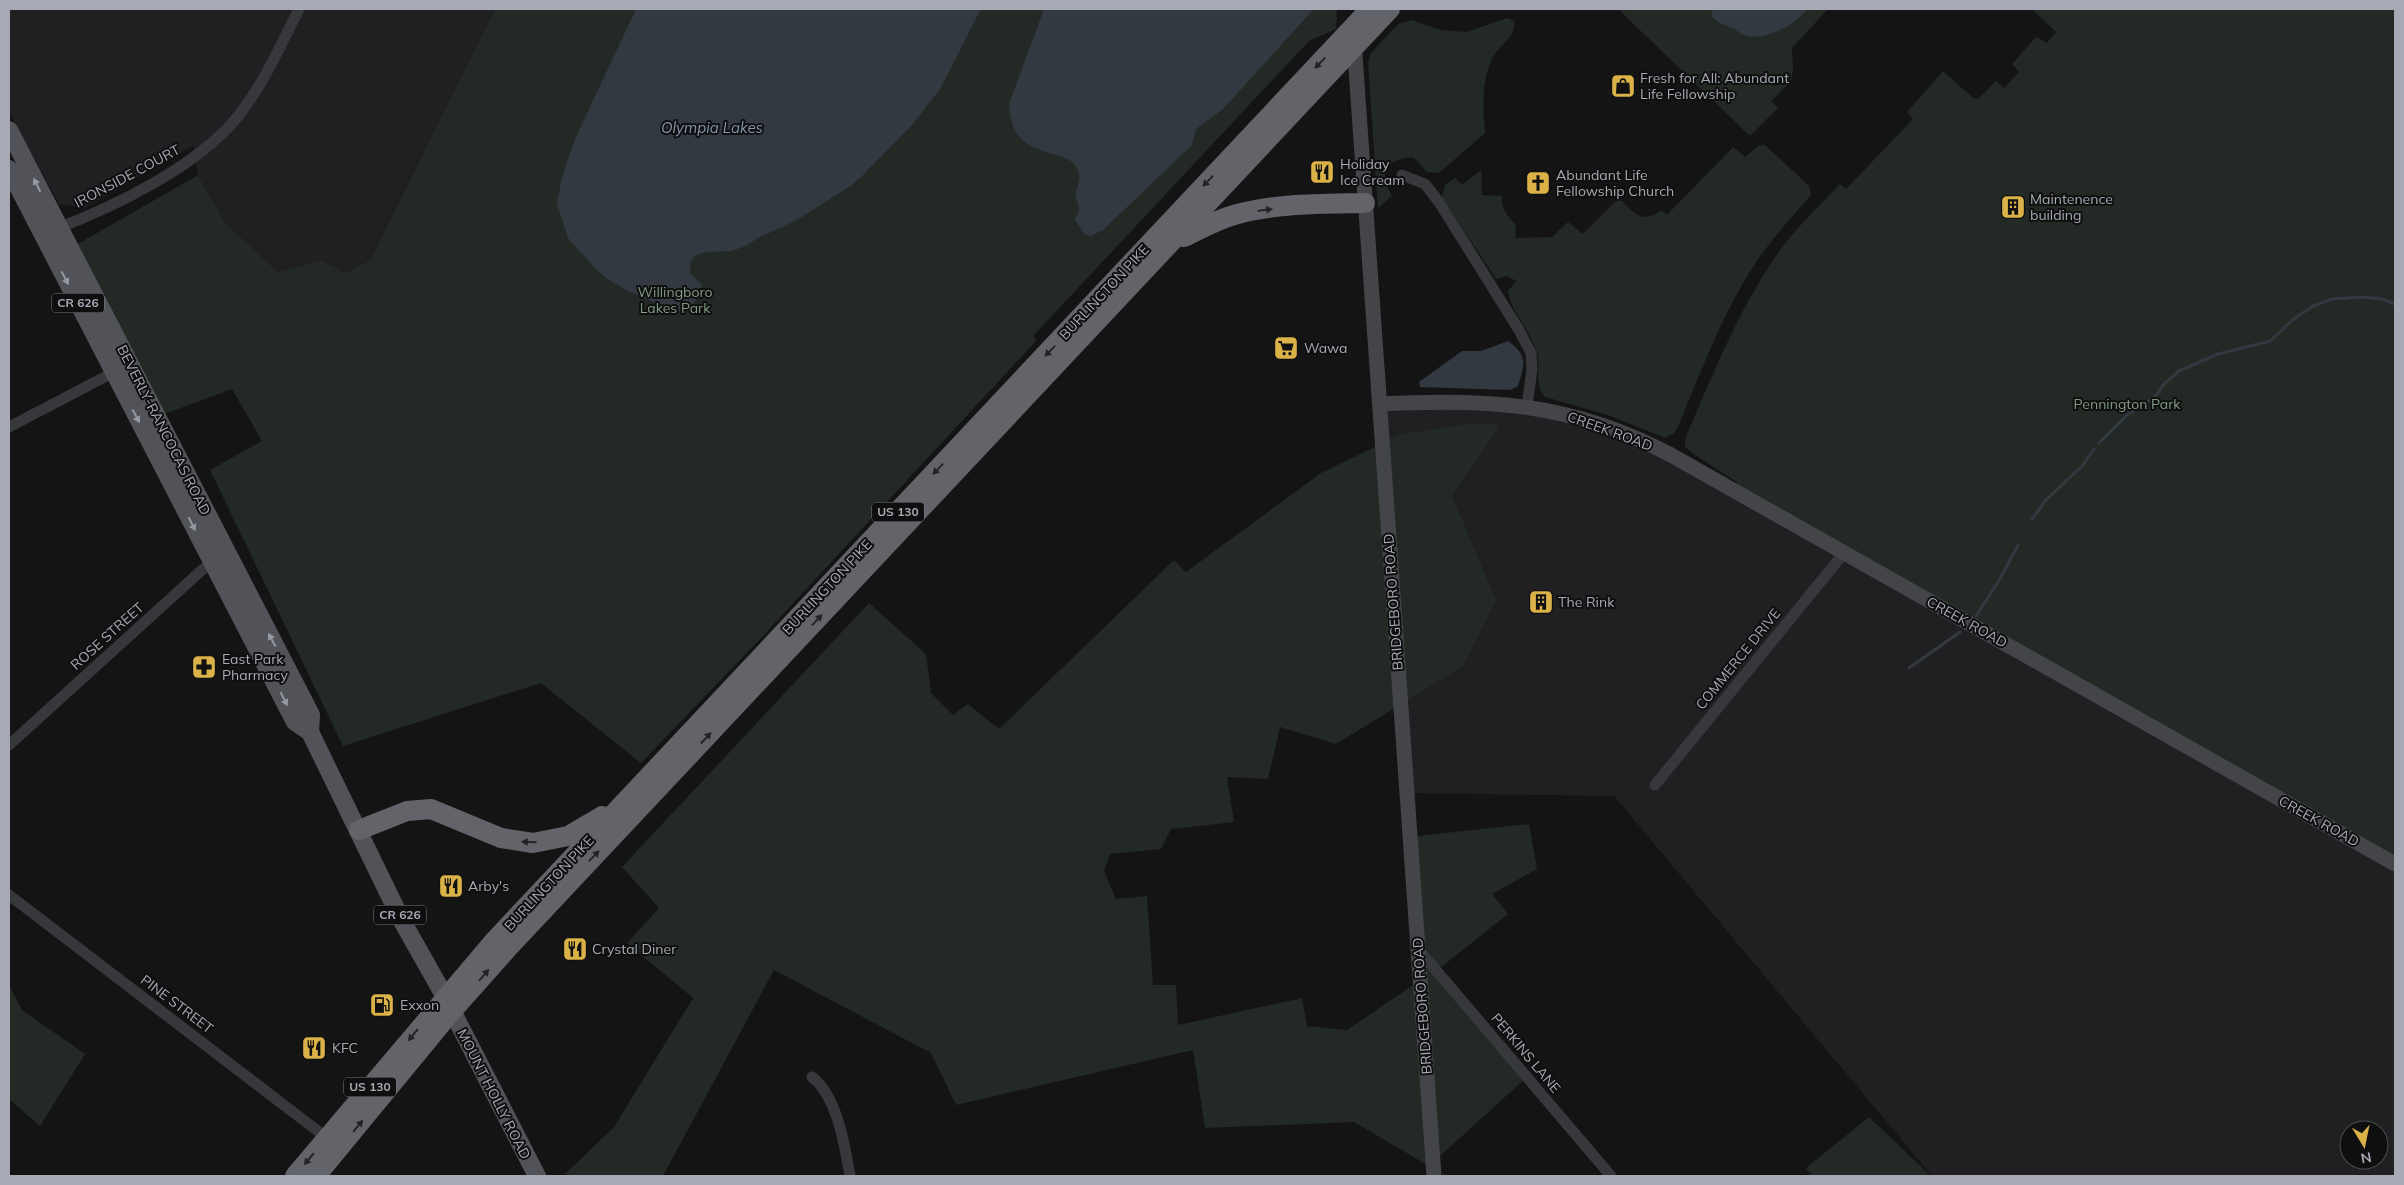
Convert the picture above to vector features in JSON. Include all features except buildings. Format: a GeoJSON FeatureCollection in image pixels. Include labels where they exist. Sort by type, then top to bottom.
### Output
{"type":"FeatureCollection","features":[{"type":"Feature","properties":{"kind":"highway","name":"BURLINGTON PIKE"},"geometry":{"type":"LineString","coordinates":[[316,1176],[448,1005],[495,940],[1370,9]]}},
{"type":"Feature","properties":{"kind":"highway","name":"BURLINGTON PIKE"},"geometry":{"type":"LineString","coordinates":[[295,1176],[448,1005],[543,911],[1171,244],[1352,27],[1390,9]]}},
{"type":"Feature","properties":{"kind":"highway"},"geometry":{"type":"LineString","coordinates":[[1171,244],[1235,214],[1287,206],[1365,203]]}},
{"type":"Feature","properties":{"kind":"highway"},"geometry":{"type":"LineString","coordinates":[[359,830],[407,811],[431,809],[500,838],[534,843],[568,836],[622,806]]}},
{"type":"Feature","properties":{"kind":"main road","name":"BEVERLY-RANCOCAS ROAD"},"geometry":{"type":"LineString","coordinates":[[9,130],[311,715],[310,732]]}},
{"type":"Feature","properties":{"kind":"main road","name":"BEVERLY-RANCOCAS ROAD"},"geometry":{"type":"LineString","coordinates":[[9,169],[295,722],[310,732],[401,919],[448,1005]]}},
{"type":"Feature","properties":{"kind":"main road","name":"MOUNT HOLLY ROAD"},"geometry":{"type":"LineString","coordinates":[[448,1005],[537,1176]]}},
{"type":"Feature","properties":{"kind":"street","name":"IRONSIDE COURT"},"geometry":{"type":"LineString","coordinates":[[42,234],[112,204],[174,170],[216,139],[240,114],[258,88],[299,9]]}},
{"type":"Feature","properties":{"kind":"street","name":"BRIDGEBORO ROAD"},"geometry":{"type":"LineString","coordinates":[[1352,27],[1434,1176]]}},
{"type":"Feature","properties":{"kind":"street"},"geometry":{"type":"LineString","coordinates":[[1402,175],[1425,184],[1439,202],[1519,330],[1531,353],[1532,369],[1527,406]]}},
{"type":"Feature","properties":{"kind":"street"},"geometry":{"type":"LineString","coordinates":[[9,427],[130,364]]}},
{"type":"Feature","properties":{"kind":"street","name":"CREEK ROAD"},"geometry":{"type":"LineString","coordinates":[[1380,404],[1453,400],[1527,406],[1578,417],[1636,438],[1671,455],[2395,864]]}},
{"type":"Feature","properties":{"kind":"street","name":"ROSE STREET"},"geometry":{"type":"LineString","coordinates":[[9,744],[212,562],[228,553]]}},
{"type":"Feature","properties":{"kind":"street","name":"COMMERCE DRIVE"},"geometry":{"type":"LineString","coordinates":[[1655,785],[1844,553]]}},
{"type":"Feature","properties":{"kind":"street","name":"PINE STREET"},"geometry":{"type":"LineString","coordinates":[[9,895],[327,1138]]}},
{"type":"Feature","properties":{"kind":"street","name":"PERKINS LANE"},"geometry":{"type":"LineString","coordinates":[[1418,949],[1611,1176]]}},
{"type":"Feature","properties":{"kind":"street"},"geometry":{"type":"LineString","coordinates":[[812,1077],[822,1086],[830,1099],[850,1176]]}},
{"type":"Feature","properties":{"kind":"shaded area"},"geometry":{"type":"Polygon","coordinates":[[[9,9],[495,9],[370,260],[345,273],[321,260],[278,272],[225,222],[198,175],[193,146],[85,208],[59,204],[9,112],[9,9]]]}},
{"type":"Feature","properties":{"kind":"shaded area"},"geometry":{"type":"Polygon","coordinates":[[[1473,401],[1637,438],[2395,864],[2395,1176],[1932,1176],[1614,796],[1404,793],[1380,404],[1473,401]]]}},
{"type":"Feature","properties":{"kind":"green space","name":"Willingboro Lakes Park"},"geometry":{"type":"Polygon","coordinates":[[[495,9],[1337,9],[1336,29],[1309,41],[1034,335],[1036,341],[761,638],[641,763],[541,683],[343,746],[210,470],[262,441],[232,389],[162,415],[76,245],[198,175],[225,222],[278,272],[321,260],[345,273],[370,260],[495,9]]]}},
{"type":"Feature","properties":{"kind":"green space"},"geometry":{"type":"Polygon","coordinates":[[[1618,9],[1828,9],[1792,48],[1793,70],[1791,81],[1771,101],[1778,108],[1750,136],[1618,9]]]}},
{"type":"Feature","properties":{"kind":"green space","name":"Pennington Park"},"geometry":{"type":"Polygon","coordinates":[[[2032,9],[2395,9],[2395,864],[1733,490],[1738,483],[1692,453],[1685,446],[1685,439],[1717,364],[1741,315],[1783,246],[1803,222],[1840,184],[1846,189],[1913,119],[1907,112],[1943,71],[1973,98],[1978,99],[1996,81],[2004,88],[2019,72],[2012,64],[2036,37],[2047,43],[2056,32],[2032,9]]]}},
{"type":"Feature","properties":{"kind":"green space"},"geometry":{"type":"Polygon","coordinates":[[[1507,18],[1514,21],[1513,31],[1511,36],[1496,52],[1486,75],[1483,104],[1485,133],[1439,173],[1427,172],[1414,158],[1405,158],[1392,163],[1385,174],[1385,180],[1392,195],[1378,209],[1368,62],[1371,53],[1398,24],[1411,20],[1441,30],[1467,32],[1507,18]]]}},
{"type":"Feature","properties":{"kind":"green space"},"geometry":{"type":"Polygon","coordinates":[[[1765,145],[1809,186],[1811,195],[1765,250],[1740,289],[1720,328],[1677,429],[1673,434],[1665,438],[1608,415],[1545,397],[1540,388],[1537,353],[1516,313],[1508,291],[1516,281],[1507,276],[1496,279],[1442,197],[1445,185],[1455,178],[1462,185],[1481,170],[1482,195],[1502,196],[1502,205],[1505,212],[1516,225],[1515,238],[1552,237],[1568,222],[1583,234],[1619,198],[1633,212],[1643,217],[1654,215],[1661,210],[1667,215],[1733,147],[1745,157],[1758,146],[1765,145]]]}},
{"type":"Feature","properties":{"kind":"green space"},"geometry":{"type":"Polygon","coordinates":[[[1474,423],[1500,425],[1452,496],[1496,600],[1463,666],[1336,744],[1280,727],[1268,779],[1227,777],[1234,822],[1171,829],[1161,849],[1110,854],[1104,871],[1116,899],[1147,896],[1153,985],[1176,985],[1178,1025],[1302,998],[1307,1026],[1347,1030],[1419,981],[1408,837],[1529,824],[1537,869],[1492,894],[1508,914],[1435,972],[1527,1077],[1429,1166],[1354,1122],[1205,1128],[1193,1050],[956,1105],[931,1053],[774,970],[663,1176],[568,1176],[566,1173],[614,1127],[693,998],[627,943],[659,908],[622,867],[869,603],[926,654],[931,693],[953,715],[968,704],[999,729],[1174,560],[1186,572],[1321,473],[1402,434],[1474,423]]]}},
{"type":"Feature","properties":{"kind":"green space"},"geometry":{"type":"Polygon","coordinates":[[[9,985],[22,1010],[85,1054],[40,1126],[9,1099],[9,985]]]}},
{"type":"Feature","properties":{"kind":"green space"},"geometry":{"type":"Polygon","coordinates":[[[1869,1117],[1931,1176],[1812,1176],[1806,1168],[1869,1117]]]}},
{"type":"Feature","properties":{"kind":"water","name":"Olympia Lakes"},"geometry":{"type":"Polygon","coordinates":[[[636,9],[981,9],[940,89],[912,125],[861,177],[852,185],[797,220],[758,238],[746,246],[731,251],[705,252],[695,256],[691,261],[690,273],[702,285],[694,303],[682,311],[676,312],[628,291],[606,278],[568,238],[557,204],[562,177],[575,139],[636,9]]]}},
{"type":"Feature","properties":{"kind":"water"},"geometry":{"type":"Polygon","coordinates":[[[1044,9],[1314,9],[1223,109],[1196,129],[1192,145],[1103,230],[1091,236],[1084,234],[1075,219],[1079,212],[1076,190],[1079,174],[1075,164],[1031,146],[1021,138],[1013,124],[1009,104],[1044,9]]]}},
{"type":"Feature","properties":{"kind":"water"},"geometry":{"type":"Polygon","coordinates":[[[1713,9],[1807,9],[1795,21],[1779,31],[1753,37],[1743,35],[1713,18],[1711,15],[1713,9]]]}},
{"type":"Feature","properties":{"kind":"water"},"geometry":{"type":"Polygon","coordinates":[[[1508,341],[1519,351],[1523,360],[1518,386],[1510,390],[1420,387],[1419,382],[1462,351],[1481,351],[1508,341]]]}},
{"type":"Feature","properties":{"kind":"waterway"},"geometry":{"type":"LineString","coordinates":[[2099,443],[2127,415],[2155,397],[2163,385],[2179,371],[2218,354],[2270,341],[2295,318],[2313,306],[2332,299],[2362,297],[2382,299],[2395,304]]}},
{"type":"Feature","properties":{"kind":"waterway"},"geometry":{"type":"LineString","coordinates":[[2032,519],[2046,500],[2082,466],[2094,449]]}},
{"type":"Feature","properties":{"kind":"waterway"},"geometry":{"type":"LineString","coordinates":[[1976,616],[2000,579],[2018,545]]}},
{"type":"Feature","properties":{"kind":"waterway"},"geometry":{"type":"LineString","coordinates":[[1909,668],[1960,632]]}},
{"type":"Feature","properties":{"kind":"place","name":"Fresh for All: Abundant Life Fellowship"},"geometry":{"type":"Point","coordinates":[1623,86]}},
{"type":"Feature","properties":{"kind":"place","name":"Holiday Ice Cream"},"geometry":{"type":"Point","coordinates":[1322,172]}},
{"type":"Feature","properties":{"kind":"place","name":"Abundant Life Fellowship Church"},"geometry":{"type":"Point","coordinates":[1538,183]}},
{"type":"Feature","properties":{"kind":"place","name":"Maintenence building"},"geometry":{"type":"Point","coordinates":[2013,207]}},
{"type":"Feature","properties":{"kind":"place","name":"Wawa"},"geometry":{"type":"Point","coordinates":[1286,348]}},
{"type":"Feature","properties":{"kind":"place","name":"The Rink"},"geometry":{"type":"Point","coordinates":[1541,602]}},
{"type":"Feature","properties":{"kind":"place","name":"East Park Pharmacy"},"geometry":{"type":"Point","coordinates":[204,667]}},
{"type":"Feature","properties":{"kind":"place","name":"Arby's"},"geometry":{"type":"Point","coordinates":[451,886]}},
{"type":"Feature","properties":{"kind":"place","name":"Crystal Diner"},"geometry":{"type":"Point","coordinates":[575,949]}},
{"type":"Feature","properties":{"kind":"place","name":"Exxon"},"geometry":{"type":"Point","coordinates":[382,1005]}},
{"type":"Feature","properties":{"kind":"place","name":"KFC"},"geometry":{"type":"Point","coordinates":[314,1048]}}]}
